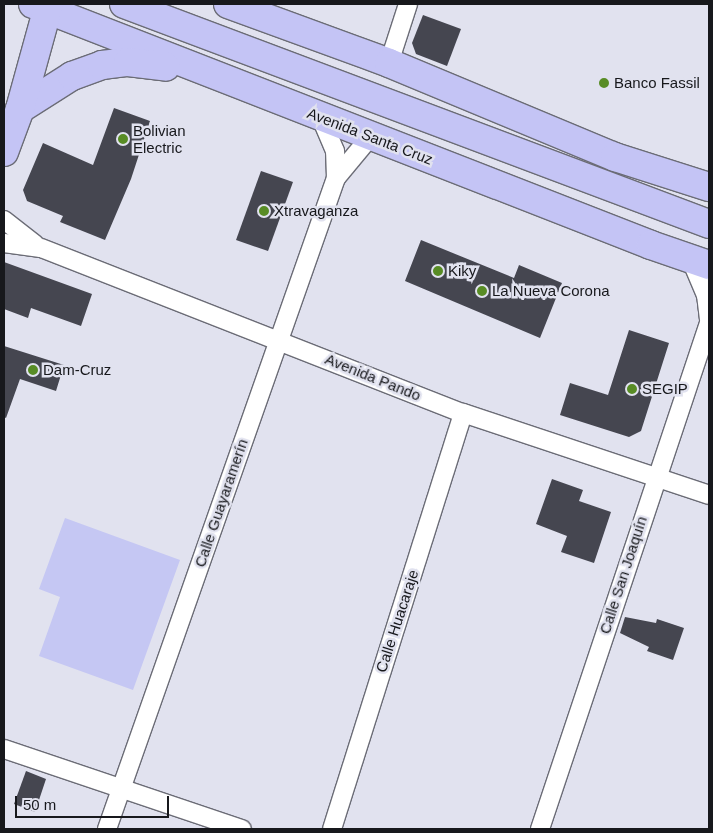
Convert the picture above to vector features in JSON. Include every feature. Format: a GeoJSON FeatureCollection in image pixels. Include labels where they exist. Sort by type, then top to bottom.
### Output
{"type":"FeatureCollection","features":[{"type":"Feature","properties":{"kind":"main road"},"geometry":{"type":"LineString","coordinates":[[124,4],[709,224]]}},
{"type":"Feature","properties":{"kind":"main road"},"geometry":{"type":"LineString","coordinates":[[228,4],[389,63],[615,157],[709,204]]}},
{"type":"Feature","properties":{"kind":"main road"},"geometry":{"type":"LineString","coordinates":[[4,152],[20,109],[43,6]]}},
{"type":"Feature","properties":{"kind":"main road","name":"Avenida Santa Cruz"},"geometry":{"type":"LineString","coordinates":[[43,6],[322,118],[700,262]]}},
{"type":"Feature","properties":{"kind":"main road"},"geometry":{"type":"LineString","coordinates":[[173,23],[281,23]]}},
{"type":"Feature","properties":{"kind":"main road"},"geometry":{"type":"LineString","coordinates":[[20,109],[72,76],[102,65],[128,62],[208,72]]}},
{"type":"Feature","properties":{"kind":"main road"},"geometry":{"type":"LineString","coordinates":[[615,157],[709,187]]}},
{"type":"Feature","properties":{"kind":"street"},"geometry":{"type":"LineString","coordinates":[[389,63],[408,4]]}},
{"type":"Feature","properties":{"kind":"street","name":"Calle Guayaramerín"},"geometry":{"type":"LineString","coordinates":[[322,118],[335,151],[336,178]]}},
{"type":"Feature","properties":{"kind":"street","name":"Calle Guayaramerín"},"geometry":{"type":"LineString","coordinates":[[107,829],[336,178],[371,136]]}},
{"type":"Feature","properties":{"kind":"street","name":"Avenida Pando"},"geometry":{"type":"LineString","coordinates":[[4,220],[42,248]]}},
{"type":"Feature","properties":{"kind":"street","name":"Avenida Pando"},"geometry":{"type":"LineString","coordinates":[[4,243],[42,248],[463,413],[709,495]]}},
{"type":"Feature","properties":{"kind":"street","name":"Calle San Joaquín"},"geometry":{"type":"LineString","coordinates":[[540,829],[709,321],[700,262]]}},
{"type":"Feature","properties":{"kind":"street","name":"Calle Huacaraje"},"geometry":{"type":"LineString","coordinates":[[332,829],[463,413]]}},
{"type":"Feature","properties":{"kind":"street"},"geometry":{"type":"LineString","coordinates":[[4,749],[121,790],[242,829]]}},
{"type":"Feature","properties":{"kind":"shaded area"},"geometry":{"type":"Polygon","coordinates":[[[65,518],[180,560],[133,690],[39,656],[60,597],[39,589],[65,518]]]}},
{"type":"Feature","properties":{"kind":"building"},"geometry":{"type":"Polygon","coordinates":[[[423,15],[461,29],[447,66],[416,54],[412,43],[423,15]]]}},
{"type":"Feature","properties":{"kind":"building"},"geometry":{"type":"Polygon","coordinates":[[[114,108],[150,121],[131,179],[105,240],[60,222],[63,216],[27,201],[23,190],[43,143],[93,165],[114,108]]]}},
{"type":"Feature","properties":{"kind":"building","name":"Xtravaganza"},"geometry":{"type":"Polygon","coordinates":[[[261,171],[293,182],[268,251],[236,240],[261,171]]]}},
{"type":"Feature","properties":{"kind":"building"},"geometry":{"type":"Polygon","coordinates":[[[421,240],[514,278],[519,265],[562,283],[540,338],[405,281],[421,240]]]}},
{"type":"Feature","properties":{"kind":"building"},"geometry":{"type":"Polygon","coordinates":[[[4,262],[92,294],[81,326],[31,308],[28,318],[4,309],[4,262]]]}},
{"type":"Feature","properties":{"kind":"building","name":"SEGIP"},"geometry":{"type":"Polygon","coordinates":[[[629,330],[669,343],[641,431],[629,437],[560,415],[570,383],[608,395],[629,330]]]}},
{"type":"Feature","properties":{"kind":"building","name":"Dam-Cruz"},"geometry":{"type":"Polygon","coordinates":[[[4,346],[64,365],[56,391],[20,379],[6,418],[4,417],[4,346]]]}},
{"type":"Feature","properties":{"kind":"building"},"geometry":{"type":"Polygon","coordinates":[[[552,479],[583,490],[579,501],[611,512],[594,563],[561,552],[567,536],[536,524],[552,479]]]}},
{"type":"Feature","properties":{"kind":"building"},"geometry":{"type":"Polygon","coordinates":[[[625,617],[656,623],[657,619],[684,628],[673,660],[647,651],[649,647],[620,633],[625,617]]]}},
{"type":"Feature","properties":{"kind":"building"},"geometry":{"type":"Polygon","coordinates":[[[26,771],[46,779],[35,812],[14,804],[26,771]]]}},
{"type":"Feature","properties":{"kind":"place","name":"Banco Fassil"},"geometry":{"type":"Point","coordinates":[604,83]}},
{"type":"Feature","properties":{"kind":"place","name":"Bolivian Electric"},"geometry":{"type":"Point","coordinates":[123,139]}},
{"type":"Feature","properties":{"kind":"place","name":"Xtravaganza"},"geometry":{"type":"Point","coordinates":[264,211]}},
{"type":"Feature","properties":{"kind":"place","name":"Kiky"},"geometry":{"type":"Point","coordinates":[438,271]}},
{"type":"Feature","properties":{"kind":"place","name":"La Nueva Corona"},"geometry":{"type":"Point","coordinates":[482,291]}},
{"type":"Feature","properties":{"kind":"place","name":"Dam-Cruz"},"geometry":{"type":"Point","coordinates":[33,370]}},
{"type":"Feature","properties":{"kind":"place","name":"SEGIP"},"geometry":{"type":"Point","coordinates":[632,389]}}]}
